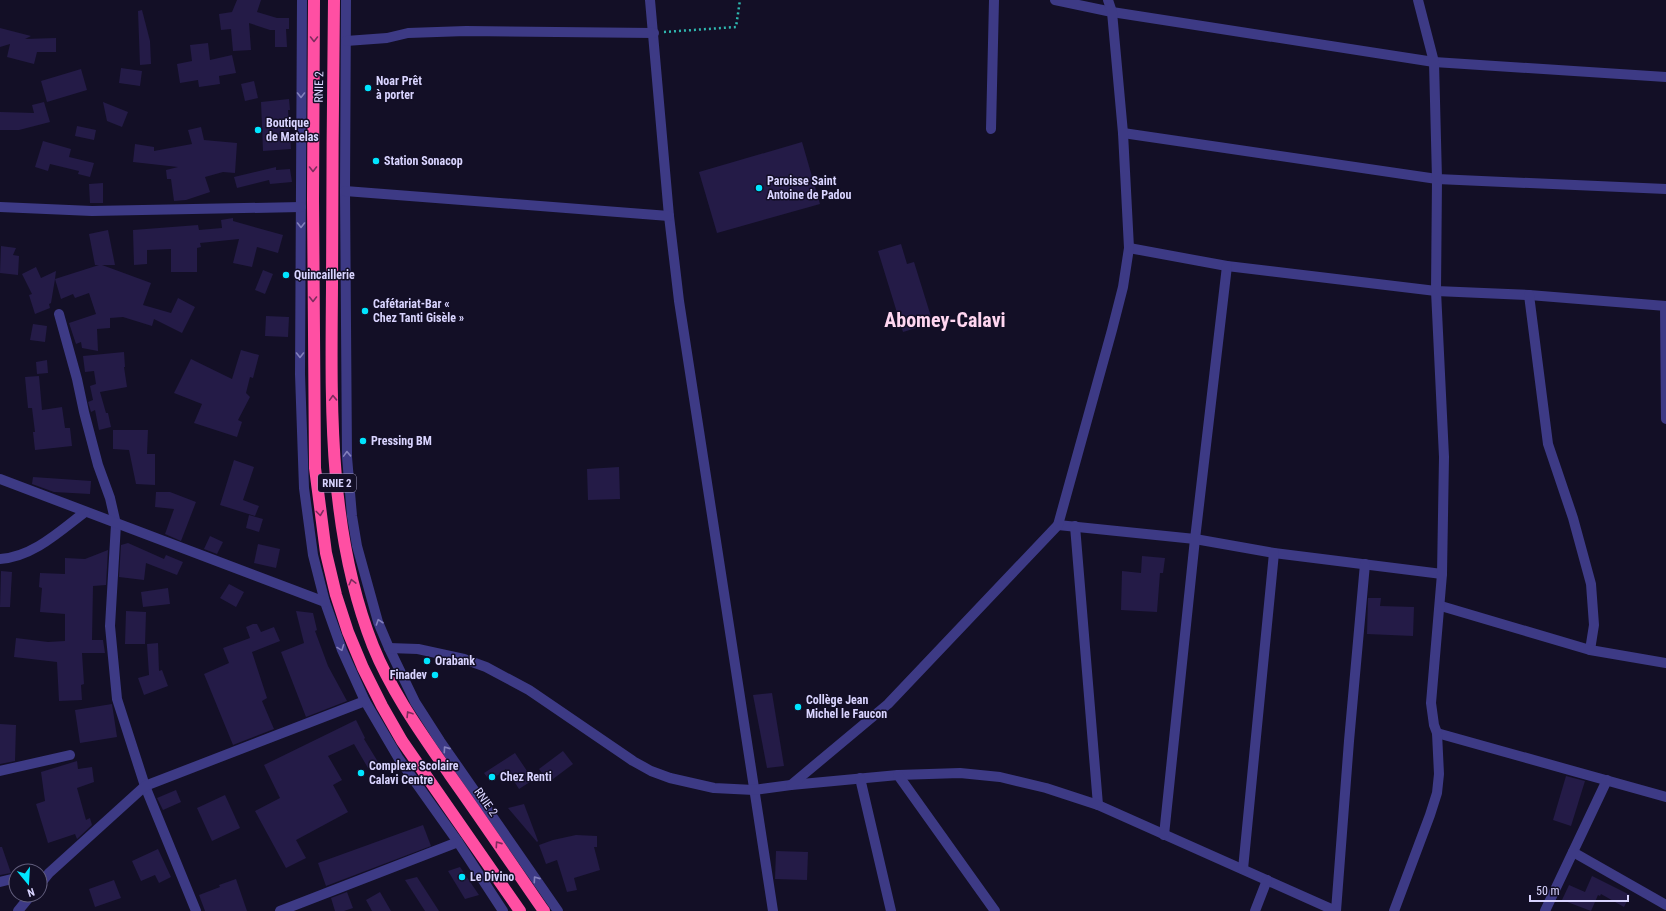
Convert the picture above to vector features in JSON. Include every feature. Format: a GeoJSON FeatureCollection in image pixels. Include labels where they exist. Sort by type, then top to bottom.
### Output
{"type":"FeatureCollection","features":[{"type":"Feature","properties":{"kind":"highway","name":"RNIE 2"},"geometry":{"type":"LineString","coordinates":[[314,0],[313,224],[315,468],[326,553],[336,595],[348,632],[363,668],[382,706],[402,741],[520,911]]}},
{"type":"Feature","properties":{"kind":"highway","name":"RNIE 2"},"geometry":{"type":"LineString","coordinates":[[334,0],[332,374],[338,500],[352,584],[374,647],[398,695],[423,736],[544,911]]}},
{"type":"Feature","properties":{"kind":"street"},"geometry":{"type":"LineString","coordinates":[[302,0],[300,374],[303,475],[313,555],[325,602],[342,650],[365,701],[399,759],[458,842],[503,911]]}},
{"type":"Feature","properties":{"kind":"street"},"geometry":{"type":"LineString","coordinates":[[346,0],[345,191],[347,457],[352,516],[357,546],[378,622],[389,648],[416,702],[440,741],[558,911]]}},
{"type":"Feature","properties":{"kind":"street"},"geometry":{"type":"LineString","coordinates":[[650,0],[669,216],[679,301],[773,911]]}},
{"type":"Feature","properties":{"kind":"street"},"geometry":{"type":"LineString","coordinates":[[991,129],[994,0]]}},
{"type":"Feature","properties":{"kind":"street"},"geometry":{"type":"LineString","coordinates":[[1055,0],[1112,12],[1434,62],[1666,77]]}},
{"type":"Feature","properties":{"kind":"street"},"geometry":{"type":"LineString","coordinates":[[791,785],[888,704],[1058,525],[1123,287],[1128,248],[1123,133],[1112,12],[1108,0]]}},
{"type":"Feature","properties":{"kind":"street"},"geometry":{"type":"LineString","coordinates":[[1394,911],[1430,815],[1437,793],[1440,768],[1437,733],[1434,725],[1431,703],[1441,606],[1444,457],[1436,291],[1437,179],[1434,62],[1418,0]]}},
{"type":"Feature","properties":{"kind":"street"},"geometry":{"type":"LineString","coordinates":[[346,41],[387,38],[408,33],[466,31],[654,33]]}},
{"type":"Feature","properties":{"kind":"street"},"geometry":{"type":"LineString","coordinates":[[1123,133],[1437,179],[1666,189]]}},
{"type":"Feature","properties":{"kind":"street"},"geometry":{"type":"LineString","coordinates":[[345,191],[669,216]]}},
{"type":"Feature","properties":{"kind":"street"},"geometry":{"type":"LineString","coordinates":[[0,207],[92,211],[301,207]]}},
{"type":"Feature","properties":{"kind":"street"},"geometry":{"type":"LineString","coordinates":[[1128,248],[1227,266],[1436,291],[1529,294],[1666,306],[1666,419]]}},
{"type":"Feature","properties":{"kind":"street"},"geometry":{"type":"LineString","coordinates":[[1164,835],[1195,539],[1227,266]]}},
{"type":"Feature","properties":{"kind":"street"},"geometry":{"type":"LineString","coordinates":[[1529,294],[1548,444],[1573,518],[1591,584],[1594,626],[1590,650]]}},
{"type":"Feature","properties":{"kind":"street"},"geometry":{"type":"LineString","coordinates":[[59,314],[98,465],[110,498],[116,524],[110,626],[117,699],[145,786],[196,911]]}},
{"type":"Feature","properties":{"kind":"street"},"geometry":{"type":"LineString","coordinates":[[0,479],[325,602]]}},
{"type":"Feature","properties":{"kind":"street"},"geometry":{"type":"LineString","coordinates":[[0,559],[13,559],[26,554],[86,512]]}},
{"type":"Feature","properties":{"kind":"street"},"geometry":{"type":"LineString","coordinates":[[1058,525],[1195,539],[1274,553],[1442,574]]}},
{"type":"Feature","properties":{"kind":"street"},"geometry":{"type":"LineString","coordinates":[[1075,526],[1098,805]]}},
{"type":"Feature","properties":{"kind":"street"},"geometry":{"type":"LineString","coordinates":[[1243,869],[1274,553]]}},
{"type":"Feature","properties":{"kind":"street"},"geometry":{"type":"LineString","coordinates":[[389,648],[418,649],[464,659],[486,667],[529,690],[633,761],[651,771],[694,785],[714,788],[754,790],[898,775],[960,773],[1000,777],[1046,788],[1098,805],[1336,911],[1349,741],[1365,564]]}},
{"type":"Feature","properties":{"kind":"street"},"geometry":{"type":"LineString","coordinates":[[1441,606],[1590,650],[1666,663]]}},
{"type":"Feature","properties":{"kind":"street"},"geometry":{"type":"LineString","coordinates":[[48,870],[145,786],[365,701]]}},
{"type":"Feature","properties":{"kind":"street"},"geometry":{"type":"LineString","coordinates":[[1437,733],[1666,797]]}},
{"type":"Feature","properties":{"kind":"street"},"geometry":{"type":"LineString","coordinates":[[0,771],[70,755]]}},
{"type":"Feature","properties":{"kind":"street"},"geometry":{"type":"LineString","coordinates":[[898,775],[995,911]]}},
{"type":"Feature","properties":{"kind":"street"},"geometry":{"type":"LineString","coordinates":[[860,778],[890,911]]}},
{"type":"Feature","properties":{"kind":"street"},"geometry":{"type":"LineString","coordinates":[[1545,911],[1606,780]]}},
{"type":"Feature","properties":{"kind":"street"},"geometry":{"type":"LineString","coordinates":[[280,911],[458,842]]}},
{"type":"Feature","properties":{"kind":"street"},"geometry":{"type":"LineString","coordinates":[[1573,852],[1666,904]]}},
{"type":"Feature","properties":{"kind":"street"},"geometry":{"type":"LineString","coordinates":[[1255,911],[1267,880]]}},
{"type":"Feature","properties":{"kind":"street"},"geometry":{"type":"LineString","coordinates":[[18,911],[24,903]]}},
{"type":"Feature","properties":{"kind":"path"},"geometry":{"type":"LineString","coordinates":[[654,33],[736,27],[740,0]]}},
{"type":"Feature","properties":{"kind":"building"},"geometry":{"type":"Polygon","coordinates":[[[237,0],[261,0],[257,12],[277,18],[289,18],[289,29],[286,29],[287,47],[275,47],[275,30],[270,30],[249,23],[251,50],[233,51],[231,29],[221,30],[219,14],[232,12],[237,0]]]}},
{"type":"Feature","properties":{"kind":"building"},"geometry":{"type":"Polygon","coordinates":[[[142,10],[150,41],[151,64],[140,65],[138,11],[142,10]]]}},
{"type":"Feature","properties":{"kind":"building"},"geometry":{"type":"Polygon","coordinates":[[[0,28],[31,36],[25,39],[56,38],[56,52],[37,52],[34,64],[7,57],[10,44],[0,47],[0,28]]]}},
{"type":"Feature","properties":{"kind":"building"},"geometry":{"type":"Polygon","coordinates":[[[208,43],[210,60],[232,55],[236,73],[219,76],[220,84],[199,87],[198,80],[180,83],[177,64],[192,61],[190,45],[208,43]]]}},
{"type":"Feature","properties":{"kind":"building"},"geometry":{"type":"Polygon","coordinates":[[[121,68],[142,71],[140,86],[119,83],[121,68]]]}},
{"type":"Feature","properties":{"kind":"building"},"geometry":{"type":"Polygon","coordinates":[[[81,69],[87,90],[47,102],[41,81],[81,69]]]}},
{"type":"Feature","properties":{"kind":"building"},"geometry":{"type":"Polygon","coordinates":[[[254,81],[258,98],[245,101],[241,84],[254,81]]]}},
{"type":"Feature","properties":{"kind":"building"},"geometry":{"type":"Polygon","coordinates":[[[289,99],[290,110],[288,110],[291,149],[263,151],[261,102],[289,99]]]}},
{"type":"Feature","properties":{"kind":"building"},"geometry":{"type":"Polygon","coordinates":[[[44,102],[50,122],[19,130],[0,130],[0,112],[34,113],[32,105],[44,102]]]}},
{"type":"Feature","properties":{"kind":"building"},"geometry":{"type":"Polygon","coordinates":[[[103,102],[128,112],[122,127],[107,121],[103,102]]]}},
{"type":"Feature","properties":{"kind":"building"},"geometry":{"type":"Polygon","coordinates":[[[77,126],[96,130],[94,140],[75,136],[77,126]]]}},
{"type":"Feature","properties":{"kind":"building"},"geometry":{"type":"Polygon","coordinates":[[[201,127],[204,140],[237,143],[235,173],[223,172],[205,177],[210,192],[186,200],[174,201],[171,179],[167,179],[166,170],[178,167],[133,162],[135,144],[154,147],[154,151],[192,144],[188,130],[201,127]]]}},
{"type":"Feature","properties":{"kind":"building"},"geometry":{"type":"Polygon","coordinates":[[[43,141],[71,149],[69,157],[94,163],[90,177],[78,174],[79,171],[50,164],[48,171],[35,167],[43,141]]]}},
{"type":"Feature","properties":{"kind":"building","name":"Paroisse Saint Antoine de Padou"},"geometry":{"type":"Polygon","coordinates":[[[802,142],[820,204],[717,233],[699,172],[802,142]]]}},
{"type":"Feature","properties":{"kind":"building"},"geometry":{"type":"Polygon","coordinates":[[[276,167],[276,170],[290,169],[292,182],[270,184],[269,180],[237,188],[234,177],[276,167]]]}},
{"type":"Feature","properties":{"kind":"building"},"geometry":{"type":"Polygon","coordinates":[[[103,183],[103,203],[90,203],[89,184],[103,183]]]}},
{"type":"Feature","properties":{"kind":"building"},"geometry":{"type":"Polygon","coordinates":[[[233,218],[233,221],[283,235],[278,253],[257,247],[252,267],[233,263],[239,239],[200,243],[201,247],[197,248],[197,272],[171,272],[171,249],[147,250],[147,264],[134,265],[133,230],[198,225],[199,230],[222,228],[221,220],[233,218]]]}},
{"type":"Feature","properties":{"kind":"building"},"geometry":{"type":"Polygon","coordinates":[[[108,230],[115,265],[102,265],[151,283],[143,305],[171,313],[178,298],[195,307],[182,333],[154,319],[152,326],[123,317],[110,318],[110,328],[97,329],[98,351],[82,348],[81,342],[76,344],[69,323],[96,314],[89,293],[75,298],[73,294],[61,299],[55,279],[99,265],[95,265],[89,234],[108,230]]]}},
{"type":"Feature","properties":{"kind":"building"},"geometry":{"type":"Polygon","coordinates":[[[901,244],[907,264],[914,262],[933,323],[903,332],[878,251],[901,244]]]}},
{"type":"Feature","properties":{"kind":"building"},"geometry":{"type":"Polygon","coordinates":[[[1,246],[16,248],[13,255],[19,256],[18,275],[0,273],[1,246]]]}},
{"type":"Feature","properties":{"kind":"building"},"geometry":{"type":"Polygon","coordinates":[[[36,267],[41,278],[56,271],[51,303],[49,304],[50,308],[35,314],[29,295],[32,294],[22,274],[36,267]]]}},
{"type":"Feature","properties":{"kind":"building"},"geometry":{"type":"Polygon","coordinates":[[[263,270],[273,274],[265,294],[255,290],[263,270]]]}},
{"type":"Feature","properties":{"kind":"building"},"geometry":{"type":"Polygon","coordinates":[[[266,316],[289,317],[288,337],[265,336],[266,316]]]}},
{"type":"Feature","properties":{"kind":"building"},"geometry":{"type":"Polygon","coordinates":[[[33,324],[47,326],[45,342],[30,340],[33,324]]]}},
{"type":"Feature","properties":{"kind":"building"},"geometry":{"type":"Polygon","coordinates":[[[241,350],[259,355],[253,378],[250,377],[246,393],[250,397],[238,420],[242,422],[237,437],[194,423],[202,404],[174,393],[191,359],[232,379],[241,350]]]}},
{"type":"Feature","properties":{"kind":"building"},"geometry":{"type":"Polygon","coordinates":[[[124,352],[124,367],[127,387],[100,392],[106,413],[108,413],[111,427],[99,430],[95,410],[91,412],[88,402],[93,400],[90,386],[96,384],[94,371],[85,372],[83,356],[124,352]]]}},
{"type":"Feature","properties":{"kind":"building"},"geometry":{"type":"Polygon","coordinates":[[[47,360],[48,373],[37,374],[36,362],[47,360]]]}},
{"type":"Feature","properties":{"kind":"building"},"geometry":{"type":"Polygon","coordinates":[[[39,376],[42,410],[62,407],[65,428],[70,428],[72,446],[35,450],[33,432],[35,432],[32,408],[28,408],[25,377],[39,376]]]}},
{"type":"Feature","properties":{"kind":"building"},"geometry":{"type":"Polygon","coordinates":[[[113,430],[148,430],[147,454],[155,454],[155,485],[136,484],[129,450],[113,449],[113,430]]]}},
{"type":"Feature","properties":{"kind":"building"},"geometry":{"type":"Polygon","coordinates":[[[234,460],[254,467],[243,500],[259,506],[255,516],[220,505],[234,460]]]}},
{"type":"Feature","properties":{"kind":"building"},"geometry":{"type":"Polygon","coordinates":[[[619,467],[620,499],[588,500],[587,469],[619,467]]]}},
{"type":"Feature","properties":{"kind":"building"},"geometry":{"type":"Polygon","coordinates":[[[33,477],[91,481],[90,494],[54,492],[32,484],[33,477]]]}},
{"type":"Feature","properties":{"kind":"building"},"geometry":{"type":"Polygon","coordinates":[[[156,492],[170,492],[196,502],[181,541],[165,534],[174,509],[155,507],[156,492]]]}},
{"type":"Feature","properties":{"kind":"building"},"geometry":{"type":"Polygon","coordinates":[[[249,515],[263,519],[259,532],[246,528],[249,515]]]}},
{"type":"Feature","properties":{"kind":"building"},"geometry":{"type":"Polygon","coordinates":[[[210,536],[223,542],[217,554],[204,549],[210,536]]]}},
{"type":"Feature","properties":{"kind":"building"},"geometry":{"type":"Polygon","coordinates":[[[128,543],[164,559],[166,555],[183,562],[177,575],[146,563],[144,580],[119,577],[121,545],[128,543]]]}},
{"type":"Feature","properties":{"kind":"building"},"geometry":{"type":"Polygon","coordinates":[[[258,544],[280,549],[276,568],[254,563],[258,544]]]}},
{"type":"Feature","properties":{"kind":"building"},"geometry":{"type":"Polygon","coordinates":[[[108,550],[106,585],[93,586],[92,640],[103,640],[105,653],[82,653],[84,684],[81,685],[82,700],[59,701],[57,662],[14,657],[16,638],[48,642],[65,641],[65,614],[40,612],[42,588],[39,587],[40,573],[65,574],[65,558],[85,559],[108,550]]]}},
{"type":"Feature","properties":{"kind":"building"},"geometry":{"type":"Polygon","coordinates":[[[1142,556],[1165,558],[1163,573],[1160,573],[1157,612],[1121,610],[1122,571],[1141,573],[1142,556]]]}},
{"type":"Feature","properties":{"kind":"building"},"geometry":{"type":"Polygon","coordinates":[[[1,571],[12,572],[10,607],[0,607],[1,571]]]}},
{"type":"Feature","properties":{"kind":"building"},"geometry":{"type":"Polygon","coordinates":[[[229,584],[244,592],[236,607],[220,598],[229,584]]]}},
{"type":"Feature","properties":{"kind":"building"},"geometry":{"type":"Polygon","coordinates":[[[168,588],[170,604],[143,607],[141,592],[168,588]]]}},
{"type":"Feature","properties":{"kind":"building"},"geometry":{"type":"Polygon","coordinates":[[[1368,598],[1381,598],[1380,606],[1414,607],[1413,636],[1367,634],[1368,598]]]}},
{"type":"Feature","properties":{"kind":"building"},"geometry":{"type":"Polygon","coordinates":[[[126,611],[146,612],[145,644],[125,644],[126,611]]]}},
{"type":"Feature","properties":{"kind":"building"},"geometry":{"type":"Polygon","coordinates":[[[296,611],[313,613],[317,630],[315,631],[328,666],[347,701],[306,717],[281,652],[304,643],[296,611]]]}},
{"type":"Feature","properties":{"kind":"building"},"geometry":{"type":"Polygon","coordinates":[[[257,624],[261,632],[274,627],[280,641],[252,652],[267,698],[262,701],[274,729],[233,745],[204,674],[229,663],[223,648],[250,638],[246,627],[257,624]]]}},
{"type":"Feature","properties":{"kind":"building"},"geometry":{"type":"Polygon","coordinates":[[[158,643],[159,671],[162,670],[168,686],[144,695],[138,678],[149,675],[147,644],[158,643]]]}},
{"type":"Feature","properties":{"kind":"building"},"geometry":{"type":"Polygon","coordinates":[[[772,693],[784,766],[767,768],[753,695],[772,693]]]}},
{"type":"Feature","properties":{"kind":"building"},"geometry":{"type":"Polygon","coordinates":[[[112,704],[117,737],[80,743],[75,710],[112,704]]]}},
{"type":"Feature","properties":{"kind":"building"},"geometry":{"type":"Polygon","coordinates":[[[356,720],[365,738],[364,739],[378,762],[368,768],[354,744],[328,756],[342,780],[333,785],[348,812],[296,840],[306,858],[286,868],[255,811],[280,798],[264,765],[356,720]]]}},
{"type":"Feature","properties":{"kind":"building"},"geometry":{"type":"Polygon","coordinates":[[[0,724],[16,725],[15,761],[0,764],[0,724]]]}},
{"type":"Feature","properties":{"kind":"building"},"geometry":{"type":"Polygon","coordinates":[[[563,751],[573,764],[549,782],[539,769],[563,751]]]}},
{"type":"Feature","properties":{"kind":"building"},"geometry":{"type":"Polygon","coordinates":[[[515,753],[533,780],[519,789],[506,769],[490,781],[484,773],[515,753]]]}},
{"type":"Feature","properties":{"kind":"building"},"geometry":{"type":"Polygon","coordinates":[[[77,761],[78,769],[92,767],[94,782],[77,788],[86,820],[90,818],[92,825],[77,839],[75,834],[48,843],[36,804],[45,801],[41,772],[77,761]]]}},
{"type":"Feature","properties":{"kind":"building"},"geometry":{"type":"Polygon","coordinates":[[[1566,776],[1585,781],[1571,826],[1553,820],[1566,776]]]}},
{"type":"Feature","properties":{"kind":"building"},"geometry":{"type":"Polygon","coordinates":[[[176,790],[181,802],[163,810],[157,798],[176,790]]]}},
{"type":"Feature","properties":{"kind":"building"},"geometry":{"type":"Polygon","coordinates":[[[225,795],[240,828],[212,841],[197,808],[225,795]]]}},
{"type":"Feature","properties":{"kind":"building"},"geometry":{"type":"Polygon","coordinates":[[[524,804],[538,841],[537,842],[508,808],[524,804]]]}},
{"type":"Feature","properties":{"kind":"building"},"geometry":{"type":"Polygon","coordinates":[[[423,825],[431,846],[326,886],[318,863],[423,825]]]}},
{"type":"Feature","properties":{"kind":"building"},"geometry":{"type":"Polygon","coordinates":[[[576,835],[597,836],[597,847],[594,847],[600,870],[574,878],[577,890],[567,892],[557,860],[546,864],[539,845],[576,835]]]}},
{"type":"Feature","properties":{"kind":"building"},"geometry":{"type":"Polygon","coordinates":[[[0,847],[2,847],[8,864],[8,874],[0,875],[0,847]]]}},
{"type":"Feature","properties":{"kind":"building"},"geometry":{"type":"Polygon","coordinates":[[[158,849],[171,877],[159,883],[155,875],[141,881],[132,861],[158,849]]]}},
{"type":"Feature","properties":{"kind":"building"},"geometry":{"type":"Polygon","coordinates":[[[776,851],[808,852],[807,880],[775,879],[776,851]]]}},
{"type":"Feature","properties":{"kind":"building"},"geometry":{"type":"Polygon","coordinates":[[[460,867],[479,895],[465,899],[448,871],[460,867]]]}},
{"type":"Feature","properties":{"kind":"building"},"geometry":{"type":"Polygon","coordinates":[[[1592,876],[1630,895],[1624,907],[1601,894],[1600,896],[1598,895],[1591,911],[1562,900],[1569,885],[1585,892],[1592,876]]]}},
{"type":"Feature","properties":{"kind":"building"},"geometry":{"type":"Polygon","coordinates":[[[417,877],[439,911],[425,911],[405,880],[417,877]]]}},
{"type":"Feature","properties":{"kind":"building"},"geometry":{"type":"Polygon","coordinates":[[[236,879],[247,911],[205,911],[199,895],[220,887],[219,885],[236,879]]]}},
{"type":"Feature","properties":{"kind":"building"},"geometry":{"type":"Polygon","coordinates":[[[114,880],[121,898],[95,907],[89,889],[114,880]]]}},
{"type":"Feature","properties":{"kind":"building"},"geometry":{"type":"Polygon","coordinates":[[[347,892],[353,908],[344,911],[335,911],[331,898],[347,892]]]}},
{"type":"Feature","properties":{"kind":"building"},"geometry":{"type":"Polygon","coordinates":[[[380,892],[391,911],[372,911],[366,900],[380,892]]]}},
{"type":"Feature","properties":{"kind":"place","name":"Noar Prêt à porter"},"geometry":{"type":"Point","coordinates":[368,88]}},
{"type":"Feature","properties":{"kind":"place","name":"Boutique de Matelas"},"geometry":{"type":"Point","coordinates":[258,130]}},
{"type":"Feature","properties":{"kind":"place","name":"Station Sonacop"},"geometry":{"type":"Point","coordinates":[376,161]}},
{"type":"Feature","properties":{"kind":"place","name":"Paroisse Saint Antoine de Padou"},"geometry":{"type":"Point","coordinates":[759,188]}},
{"type":"Feature","properties":{"kind":"place","name":"Quincaillerie"},"geometry":{"type":"Point","coordinates":[286,275]}},
{"type":"Feature","properties":{"kind":"place","name":"Cafétariat-Bar « Chez Tanti Gisèle »"},"geometry":{"type":"Point","coordinates":[365,311]}},
{"type":"Feature","properties":{"kind":"place","name":"Pressing BM"},"geometry":{"type":"Point","coordinates":[363,441]}},
{"type":"Feature","properties":{"kind":"place","name":"Orabank"},"geometry":{"type":"Point","coordinates":[427,661]}},
{"type":"Feature","properties":{"kind":"place","name":"Finadev"},"geometry":{"type":"Point","coordinates":[435,675]}},
{"type":"Feature","properties":{"kind":"place","name":"Collège Jean Michel le Faucon"},"geometry":{"type":"Point","coordinates":[798,707]}},
{"type":"Feature","properties":{"kind":"place","name":"Complexe Scolaire Calavi Centre"},"geometry":{"type":"Point","coordinates":[361,773]}},
{"type":"Feature","properties":{"kind":"place","name":"Chez Renti"},"geometry":{"type":"Point","coordinates":[492,777]}},
{"type":"Feature","properties":{"kind":"place","name":"Le Divino"},"geometry":{"type":"Point","coordinates":[462,877]}},
{"type":"Feature","properties":{"kind":"district","name":"Abomey-Calavi"},"geometry":{"type":"Point","coordinates":[945,320]}}]}
